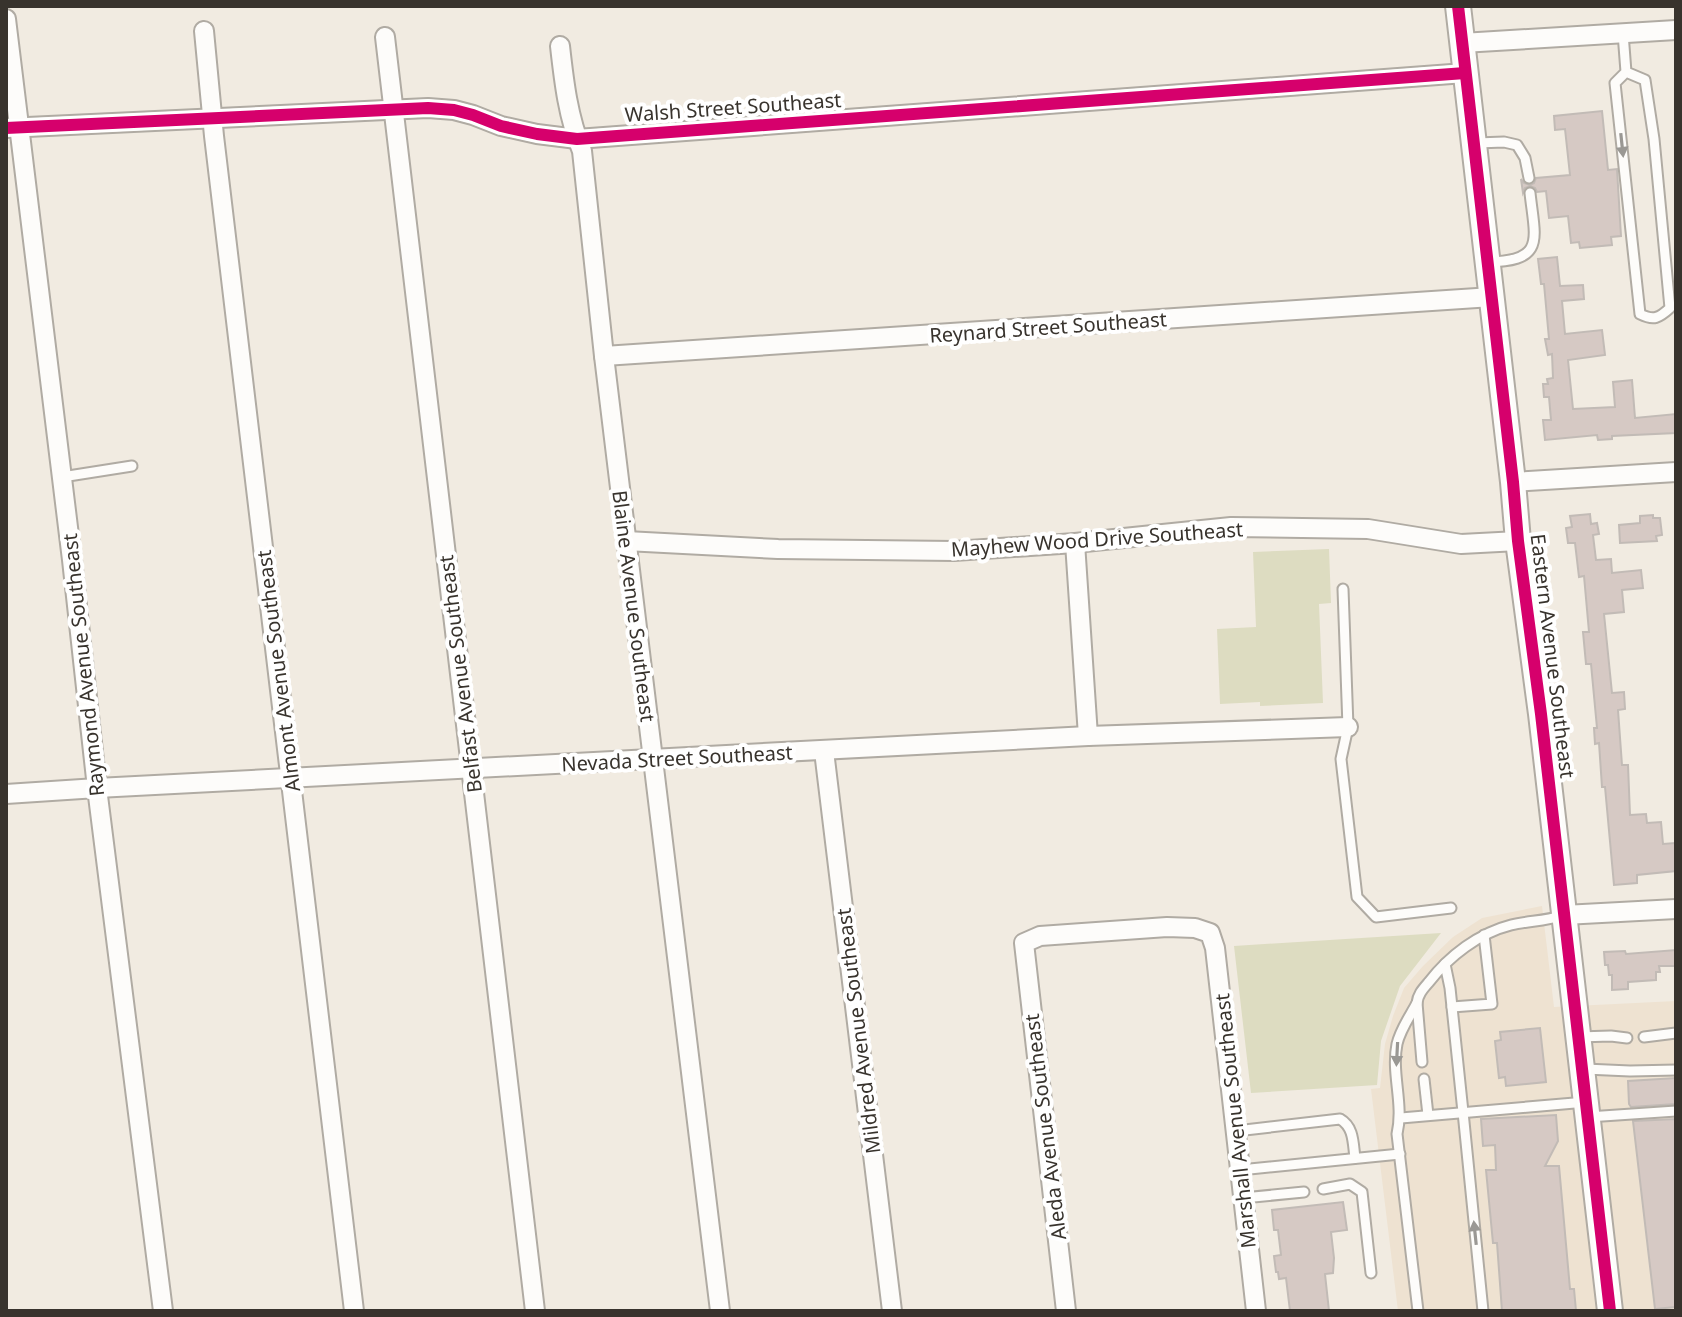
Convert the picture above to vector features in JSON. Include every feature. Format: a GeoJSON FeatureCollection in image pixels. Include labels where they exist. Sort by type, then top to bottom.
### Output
{"type":"FeatureCollection","features":[{"type":"Feature","properties":{"kind":"main road","name":"Eastern Avenue Southeast"},"geometry":{"type":"LineString","coordinates":[[1458,6],[1610,1311]]}},
{"type":"Feature","properties":{"kind":"street","name":"Raymond Avenue Southeast"},"geometry":{"type":"LineString","coordinates":[[6,19],[12,128],[62,477],[97,788],[163,1311]]}},
{"type":"Feature","properties":{"kind":"street"},"geometry":{"type":"LineString","coordinates":[[1462,43],[1676,30]]}},
{"type":"Feature","properties":{"kind":"street","name":"Almont Avenue Southeast"},"geometry":{"type":"LineString","coordinates":[[204,31],[354,1311]]}},
{"type":"Feature","properties":{"kind":"street","name":"Belfast Avenue Southeast"},"geometry":{"type":"LineString","coordinates":[[385,37],[535,1311]]}},
{"type":"Feature","properties":{"kind":"street","name":"Blaine Avenue Southeast"},"geometry":{"type":"LineString","coordinates":[[560,46],[566,95],[582,151],[720,1311]]}},
{"type":"Feature","properties":{"kind":"street","name":"Walsh Street Southeast"},"geometry":{"type":"LineString","coordinates":[[12,128],[428,108],[454,110],[501,126],[577,139],[1465,73]]}},
{"type":"Feature","properties":{"kind":"street","name":"Reynard Street Southeast"},"geometry":{"type":"LineString","coordinates":[[604,356],[1492,297]]}},
{"type":"Feature","properties":{"kind":"street"},"geometry":{"type":"LineString","coordinates":[[1513,482],[1676,472]]}},
{"type":"Feature","properties":{"kind":"street","name":"Mayhew Wood Drive Southeast"},"geometry":{"type":"LineString","coordinates":[[626,541],[778,549],[954,551],[1075,543],[1231,527],[1368,529],[1461,544],[1518,541]]}},
{"type":"Feature","properties":{"kind":"street"},"geometry":{"type":"LineString","coordinates":[[1075,543],[1088,736]]}},
{"type":"Feature","properties":{"kind":"street","name":"Nevada Street Southeast"},"geometry":{"type":"LineString","coordinates":[[6,794],[1088,736],[1348,727]]}},
{"type":"Feature","properties":{"kind":"street","name":"Mildred Avenue Southeast"},"geometry":{"type":"LineString","coordinates":[[824,751],[892,1311]]}},
{"type":"Feature","properties":{"kind":"street"},"geometry":{"type":"LineString","coordinates":[[1564,915],[1676,909]]}},
{"type":"Feature","properties":{"kind":"street","name":"Marshall Avenue Southeast"},"geometry":{"type":"LineString","coordinates":[[1024,943],[1040,936],[1167,927],[1195,928],[1210,933],[1215,948],[1256,1311]]}},
{"type":"Feature","properties":{"kind":"street","name":"Aleda Avenue Southeast"},"geometry":{"type":"LineString","coordinates":[[1024,943],[1066,1311]]}},
{"type":"Feature","properties":{"kind":"lane"},"geometry":{"type":"LineString","coordinates":[[1623,33],[1626,72],[1615,83],[1640,314],[1649,318],[1660,316],[1670,308],[1654,139],[1645,80],[1626,72]]}},
{"type":"Feature","properties":{"kind":"lane"},"geometry":{"type":"LineString","coordinates":[[1474,144],[1504,142],[1517,145],[1525,158],[1529,178]]}},
{"type":"Feature","properties":{"kind":"lane"},"geometry":{"type":"LineString","coordinates":[[1488,262],[1511,260],[1525,255],[1531,248],[1534,236],[1530,193]]}},
{"type":"Feature","properties":{"kind":"lane"},"geometry":{"type":"LineString","coordinates":[[62,477],[132,466]]}},
{"type":"Feature","properties":{"kind":"lane"},"geometry":{"type":"LineString","coordinates":[[1343,589],[1348,727],[1341,759],[1357,897],[1376,917],[1451,908]]}},
{"type":"Feature","properties":{"kind":"lane"},"geometry":{"type":"LineString","coordinates":[[1422,1062],[1417,996],[1438,970],[1484,935],[1511,925],[1564,915]]}},
{"type":"Feature","properties":{"kind":"lane"},"geometry":{"type":"LineString","coordinates":[[1452,1007],[1492,1004],[1484,935]]}},
{"type":"Feature","properties":{"kind":"lane"},"geometry":{"type":"LineString","coordinates":[[1445,964],[1483,1311]]}},
{"type":"Feature","properties":{"kind":"lane"},"geometry":{"type":"LineString","coordinates":[[1417,1003],[1397,1040],[1395,1060],[1401,1118],[1397,1134],[1418,1311]]}},
{"type":"Feature","properties":{"kind":"lane"},"geometry":{"type":"LineString","coordinates":[[1644,1037],[1676,1033]]}},
{"type":"Feature","properties":{"kind":"lane"},"geometry":{"type":"LineString","coordinates":[[1578,1037],[1627,1038]]}},
{"type":"Feature","properties":{"kind":"lane"},"geometry":{"type":"LineString","coordinates":[[1582,1069],[1676,1070]]}},
{"type":"Feature","properties":{"kind":"lane"},"geometry":{"type":"LineString","coordinates":[[1424,1079],[1428,1115]]}},
{"type":"Feature","properties":{"kind":"lane"},"geometry":{"type":"LineString","coordinates":[[1401,1118],[1463,1112],[1587,1109],[1676,1111]]}},
{"type":"Feature","properties":{"kind":"lane"},"geometry":{"type":"LineString","coordinates":[[1236,1131],[1340,1119],[1352,1133],[1355,1158]]}},
{"type":"Feature","properties":{"kind":"lane"},"geometry":{"type":"LineString","coordinates":[[1240,1170],[1400,1154]]}},
{"type":"Feature","properties":{"kind":"lane"},"geometry":{"type":"LineString","coordinates":[[1323,1189],[1350,1184],[1362,1192],[1371,1273]]}},
{"type":"Feature","properties":{"kind":"lane"},"geometry":{"type":"LineString","coordinates":[[1243,1198],[1304,1192]]}},
{"type":"Feature","properties":{"kind":"shaded area"},"geometry":{"type":"Polygon","coordinates":[[[1542,906],[1554,1007],[1676,1001],[1676,1311],[1398,1311],[1371,1089],[1380,1088],[1385,1044],[1393,1016],[1404,988],[1453,937],[1482,918],[1542,906]]]}},
{"type":"Feature","properties":{"kind":"green space"},"geometry":{"type":"Polygon","coordinates":[[[1329,549],[1331,603],[1319,604],[1323,703],[1220,704],[1217,629],[1256,627],[1253,552],[1329,549]]]}},
{"type":"Feature","properties":{"kind":"green space"},"geometry":{"type":"Polygon","coordinates":[[[1441,933],[1400,986],[1381,1041],[1377,1085],[1251,1093],[1234,946],[1441,933]]]}},
{"type":"Feature","properties":{"kind":"building"},"geometry":{"type":"Polygon","coordinates":[[[1602,111],[1608,170],[1617,169],[1621,236],[1611,237],[1612,245],[1580,248],[1579,242],[1571,243],[1568,216],[1549,218],[1546,191],[1537,192],[1530,186],[1523,193],[1521,179],[1530,185],[1536,178],[1570,175],[1565,129],[1555,130],[1554,116],[1602,111]]]}},
{"type":"Feature","properties":{"kind":"building"},"geometry":{"type":"Polygon","coordinates":[[[1557,257],[1560,286],[1583,285],[1584,299],[1562,301],[1565,334],[1602,330],[1605,355],[1568,360],[1573,409],[1615,407],[1613,382],[1632,380],[1635,418],[1676,414],[1676,433],[1612,436],[1612,439],[1598,440],[1597,435],[1545,440],[1543,420],[1551,420],[1549,397],[1544,397],[1543,384],[1548,384],[1547,379],[1553,378],[1552,354],[1548,355],[1545,339],[1549,339],[1544,284],[1541,284],[1538,259],[1557,257]]]}},
{"type":"Feature","properties":{"kind":"building"},"geometry":{"type":"Polygon","coordinates":[[[1590,514],[1591,524],[1597,523],[1599,534],[1593,535],[1596,560],[1611,559],[1612,573],[1641,570],[1643,588],[1622,590],[1624,612],[1604,614],[1612,693],[1624,692],[1625,709],[1618,710],[1622,765],[1628,765],[1630,815],[1646,814],[1647,823],[1661,822],[1663,844],[1675,843],[1676,871],[1637,875],[1637,883],[1614,885],[1605,787],[1602,787],[1599,743],[1595,744],[1594,728],[1597,728],[1591,664],[1586,664],[1583,632],[1589,632],[1584,576],[1579,577],[1575,543],[1568,543],[1566,528],[1572,527],[1570,516],[1590,514]]]}},
{"type":"Feature","properties":{"kind":"building"},"geometry":{"type":"Polygon","coordinates":[[[1653,515],[1653,518],[1660,518],[1662,535],[1656,536],[1657,541],[1620,543],[1619,525],[1640,523],[1640,516],[1653,515]]]}},
{"type":"Feature","properties":{"kind":"building"},"geometry":{"type":"Polygon","coordinates":[[[1676,950],[1676,966],[1659,966],[1656,980],[1628,982],[1628,989],[1612,990],[1612,975],[1609,975],[1608,965],[1605,965],[1604,952],[1625,951],[1626,954],[1676,950]]]}},
{"type":"Feature","properties":{"kind":"building"},"geometry":{"type":"Polygon","coordinates":[[[1540,1028],[1546,1082],[1506,1086],[1505,1077],[1499,1078],[1495,1041],[1501,1040],[1500,1032],[1540,1028]]]}},
{"type":"Feature","properties":{"kind":"building"},"geometry":{"type":"Polygon","coordinates":[[[1676,1078],[1676,1104],[1631,1107],[1629,1104],[1628,1081],[1676,1078]]]}},
{"type":"Feature","properties":{"kind":"building"},"geometry":{"type":"Polygon","coordinates":[[[1556,1115],[1558,1141],[1545,1166],[1559,1166],[1570,1289],[1574,1289],[1576,1311],[1502,1311],[1497,1243],[1493,1243],[1486,1170],[1496,1170],[1495,1145],[1483,1146],[1481,1119],[1556,1115]]]}},
{"type":"Feature","properties":{"kind":"building"},"geometry":{"type":"Polygon","coordinates":[[[1676,1119],[1676,1307],[1655,1309],[1633,1121],[1676,1119]]]}},
{"type":"Feature","properties":{"kind":"building"},"geometry":{"type":"Polygon","coordinates":[[[1343,1202],[1347,1230],[1331,1232],[1333,1273],[1325,1274],[1329,1311],[1290,1311],[1286,1278],[1279,1279],[1276,1272],[1274,1256],[1281,1255],[1272,1210],[1343,1202]]]}},
{"type":"Feature","properties":{"kind":"cycle path"},"geometry":{"type":"LineString","coordinates":[[1458,6],[1610,1311]]}},
{"type":"Feature","properties":{"kind":"cycle path"},"geometry":{"type":"LineString","coordinates":[[6,128],[428,108],[454,110],[501,126],[577,139],[1465,73]]}}]}
